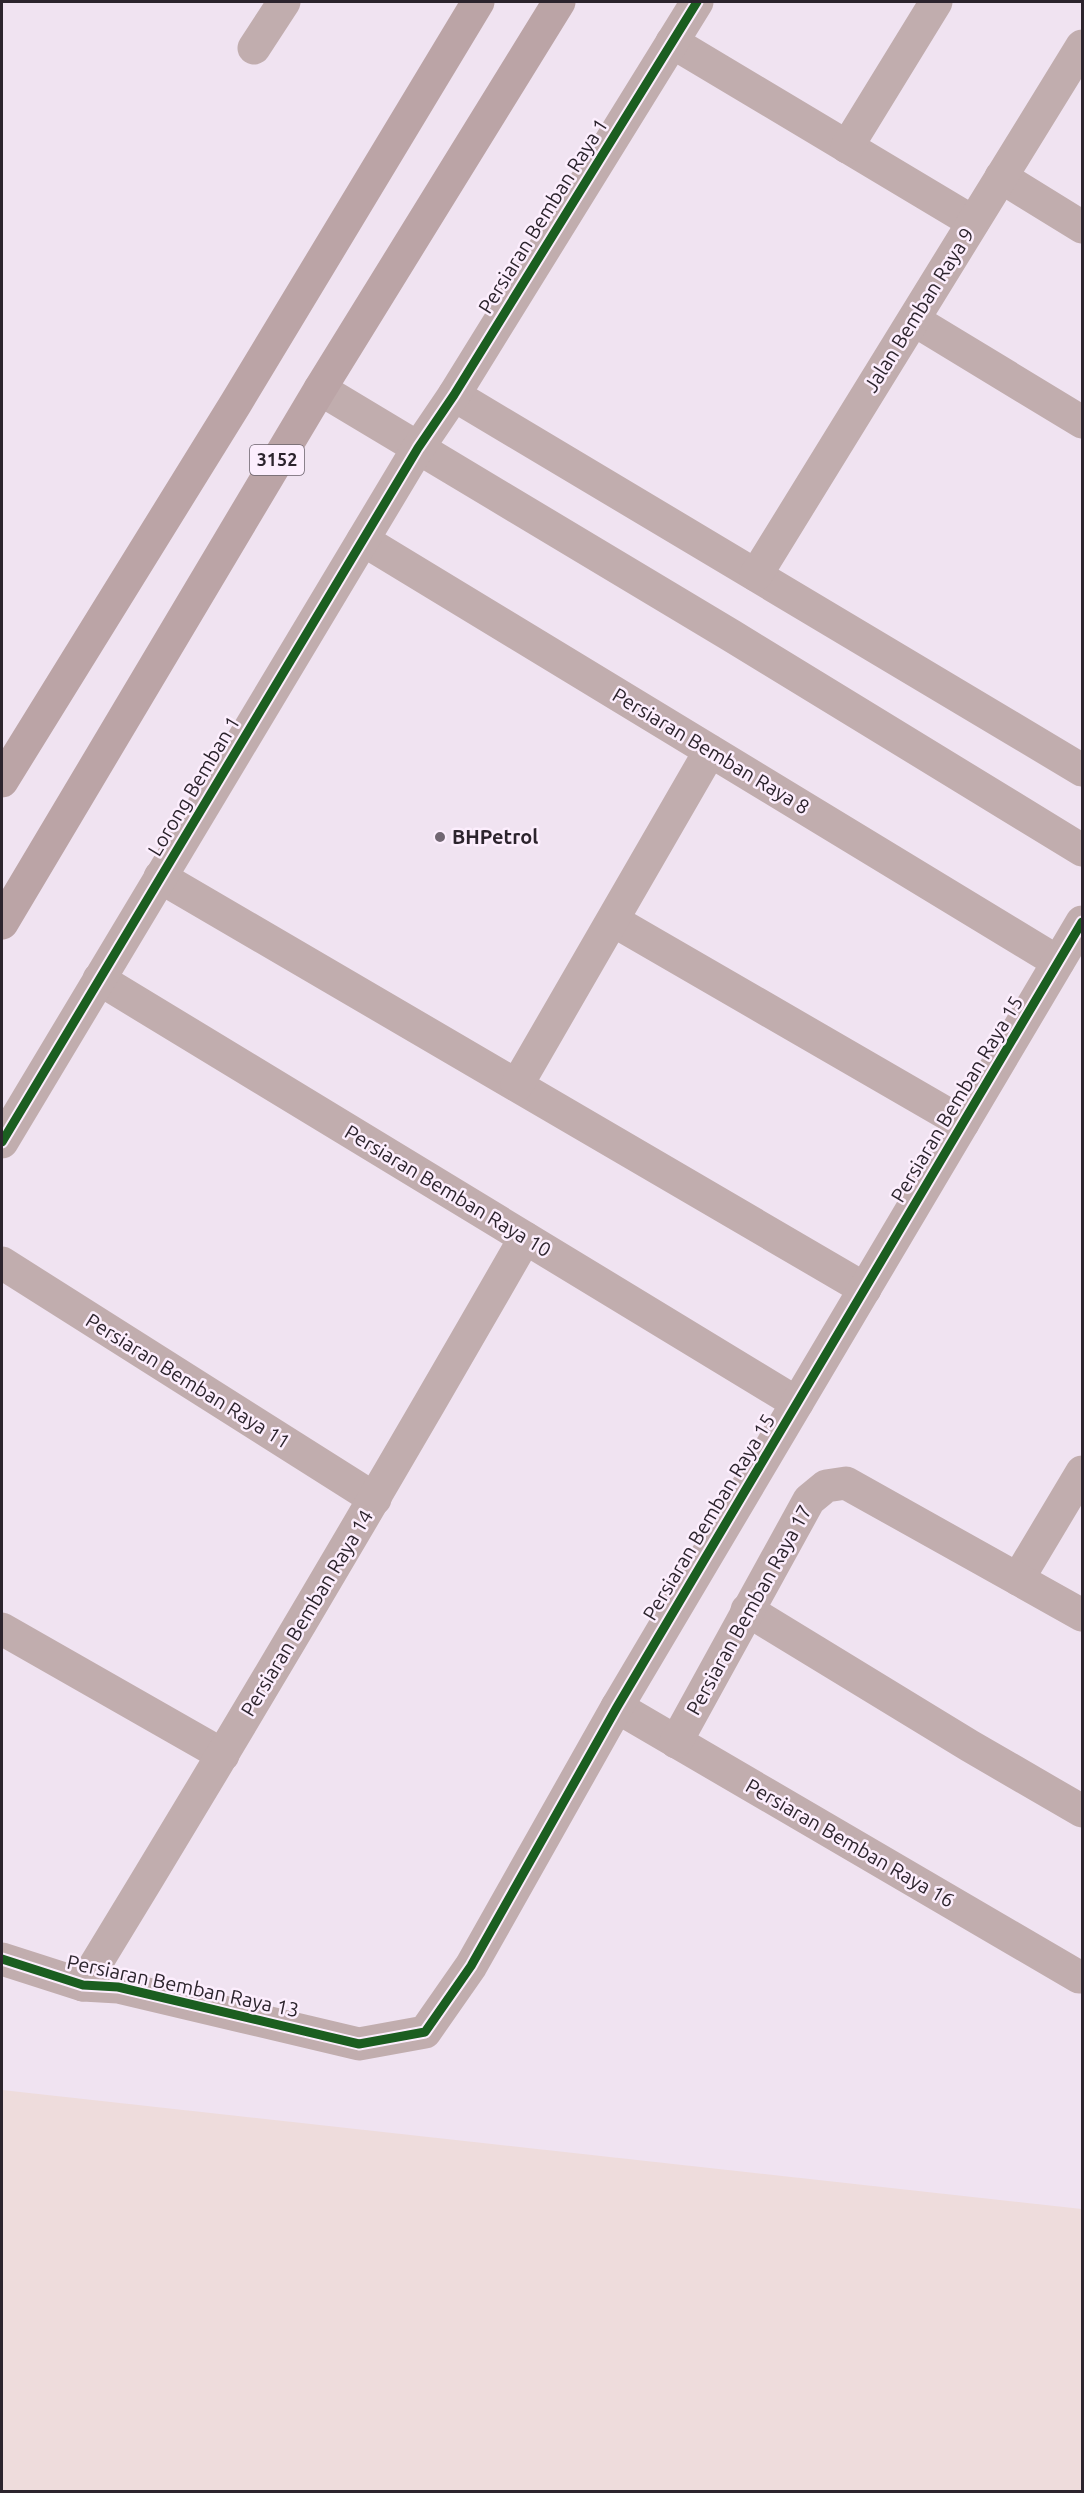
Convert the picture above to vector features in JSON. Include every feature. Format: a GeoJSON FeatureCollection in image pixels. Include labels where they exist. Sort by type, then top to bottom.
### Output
{"type":"FeatureCollection","features":[{"type":"Feature","properties":{"kind":"main road"},"geometry":{"type":"LineString","coordinates":[[2,782],[236,403],[478,2]]}},
{"type":"Feature","properties":{"kind":"main road","name":"3152"},"geometry":{"type":"LineString","coordinates":[[2,923],[320,389],[559,2]]}},
{"type":"Feature","properties":{"kind":"street"},"geometry":{"type":"LineString","coordinates":[[254,48],[284,2]]}},
{"type":"Feature","properties":{"kind":"street","name":"Persiaran Bemban Raya 1"},"geometry":{"type":"LineString","coordinates":[[418,448],[454,395],[697,2]]}},
{"type":"Feature","properties":{"kind":"street"},"geometry":{"type":"LineString","coordinates":[[848,147],[936,2]]}},
{"type":"Feature","properties":{"kind":"street"},"geometry":{"type":"LineString","coordinates":[[672,42],[974,222]]}},
{"type":"Feature","properties":{"kind":"street","name":"Jalan Bemban Raya 9"},"geometry":{"type":"LineString","coordinates":[[756,575],[1083,46]]}},
{"type":"Feature","properties":{"kind":"street"},"geometry":{"type":"LineString","coordinates":[[1001,177],[1083,227]]}},
{"type":"Feature","properties":{"kind":"street"},"geometry":{"type":"LineString","coordinates":[[914,320],[1083,422]]}},
{"type":"Feature","properties":{"kind":"street"},"geometry":{"type":"LineString","coordinates":[[320,389],[1083,850]]}},
{"type":"Feature","properties":{"kind":"street"},"geometry":{"type":"LineString","coordinates":[[454,395],[1083,770]]}},
{"type":"Feature","properties":{"kind":"street","name":"Lorong Bemban 1"},"geometry":{"type":"LineString","coordinates":[[2,1142],[418,448]]}},
{"type":"Feature","properties":{"kind":"street","name":"Persiaran Bemban Raya 8"},"geometry":{"type":"LineString","coordinates":[[363,540],[1058,962]]}},
{"type":"Feature","properties":{"kind":"street"},"geometry":{"type":"LineString","coordinates":[[517,1085],[614,921],[710,751]]}},
{"type":"Feature","properties":{"kind":"street"},"geometry":{"type":"LineString","coordinates":[[160,877],[865,1289]]}},
{"type":"Feature","properties":{"kind":"street"},"geometry":{"type":"LineString","coordinates":[[614,921],[963,1124]]}},
{"type":"Feature","properties":{"kind":"street","name":"Persiaran Bemban Raya 15"},"geometry":{"type":"LineString","coordinates":[[359,2044],[425,2032],[471,1966],[617,1707],[1083,922]]}},
{"type":"Feature","properties":{"kind":"street","name":"Persiaran Bemban Raya 10"},"geometry":{"type":"LineString","coordinates":[[99,979],[797,1403]]}},
{"type":"Feature","properties":{"kind":"street","name":"Persiaran Bemban Raya 14"},"geometry":{"type":"LineString","coordinates":[[82,1985],[223,1755],[375,1499],[525,1238]]}},
{"type":"Feature","properties":{"kind":"street","name":"Persiaran Bemban Raya 11"},"geometry":{"type":"LineString","coordinates":[[2,1263],[375,1499]]}},
{"type":"Feature","properties":{"kind":"street"},"geometry":{"type":"LineString","coordinates":[[1018,1579],[1083,1472]]}},
{"type":"Feature","properties":{"kind":"street","name":"Persiaran Bemban Raya 17"},"geometry":{"type":"LineString","coordinates":[[676,1742],[809,1500],[826,1486],[846,1483],[1083,1615]]}},
{"type":"Feature","properties":{"kind":"street"},"geometry":{"type":"LineString","coordinates":[[747,1610],[970,1746],[1083,1811]]}},
{"type":"Feature","properties":{"kind":"street"},"geometry":{"type":"LineString","coordinates":[[2,1629],[223,1755]]}},
{"type":"Feature","properties":{"kind":"street","name":"Persiaran Bemban Raya 16"},"geometry":{"type":"LineString","coordinates":[[617,1707],[1079,1977],[1083,1977]]}},
{"type":"Feature","properties":{"kind":"street","name":"Persiaran Bemban Raya 13"},"geometry":{"type":"LineString","coordinates":[[2,1959],[82,1985],[118,1987],[359,2044]]}},
{"type":"Feature","properties":{"kind":"shaded area"},"geometry":{"type":"Polygon","coordinates":[[[2,2090],[1082,2209],[1082,2491],[2,2491],[2,2090]]]}},
{"type":"Feature","properties":{"kind":"cycle path"},"geometry":{"type":"LineString","coordinates":[[2,1142],[418,448],[454,395],[697,2]]}},
{"type":"Feature","properties":{"kind":"cycle path"},"geometry":{"type":"LineString","coordinates":[[2,1959],[83,1985],[118,1987],[359,2044],[425,2032],[471,1966],[617,1707],[1082,922]]}},
{"type":"Feature","properties":{"kind":"place","name":"BHPetrol"},"geometry":{"type":"Point","coordinates":[440,837]}}]}
